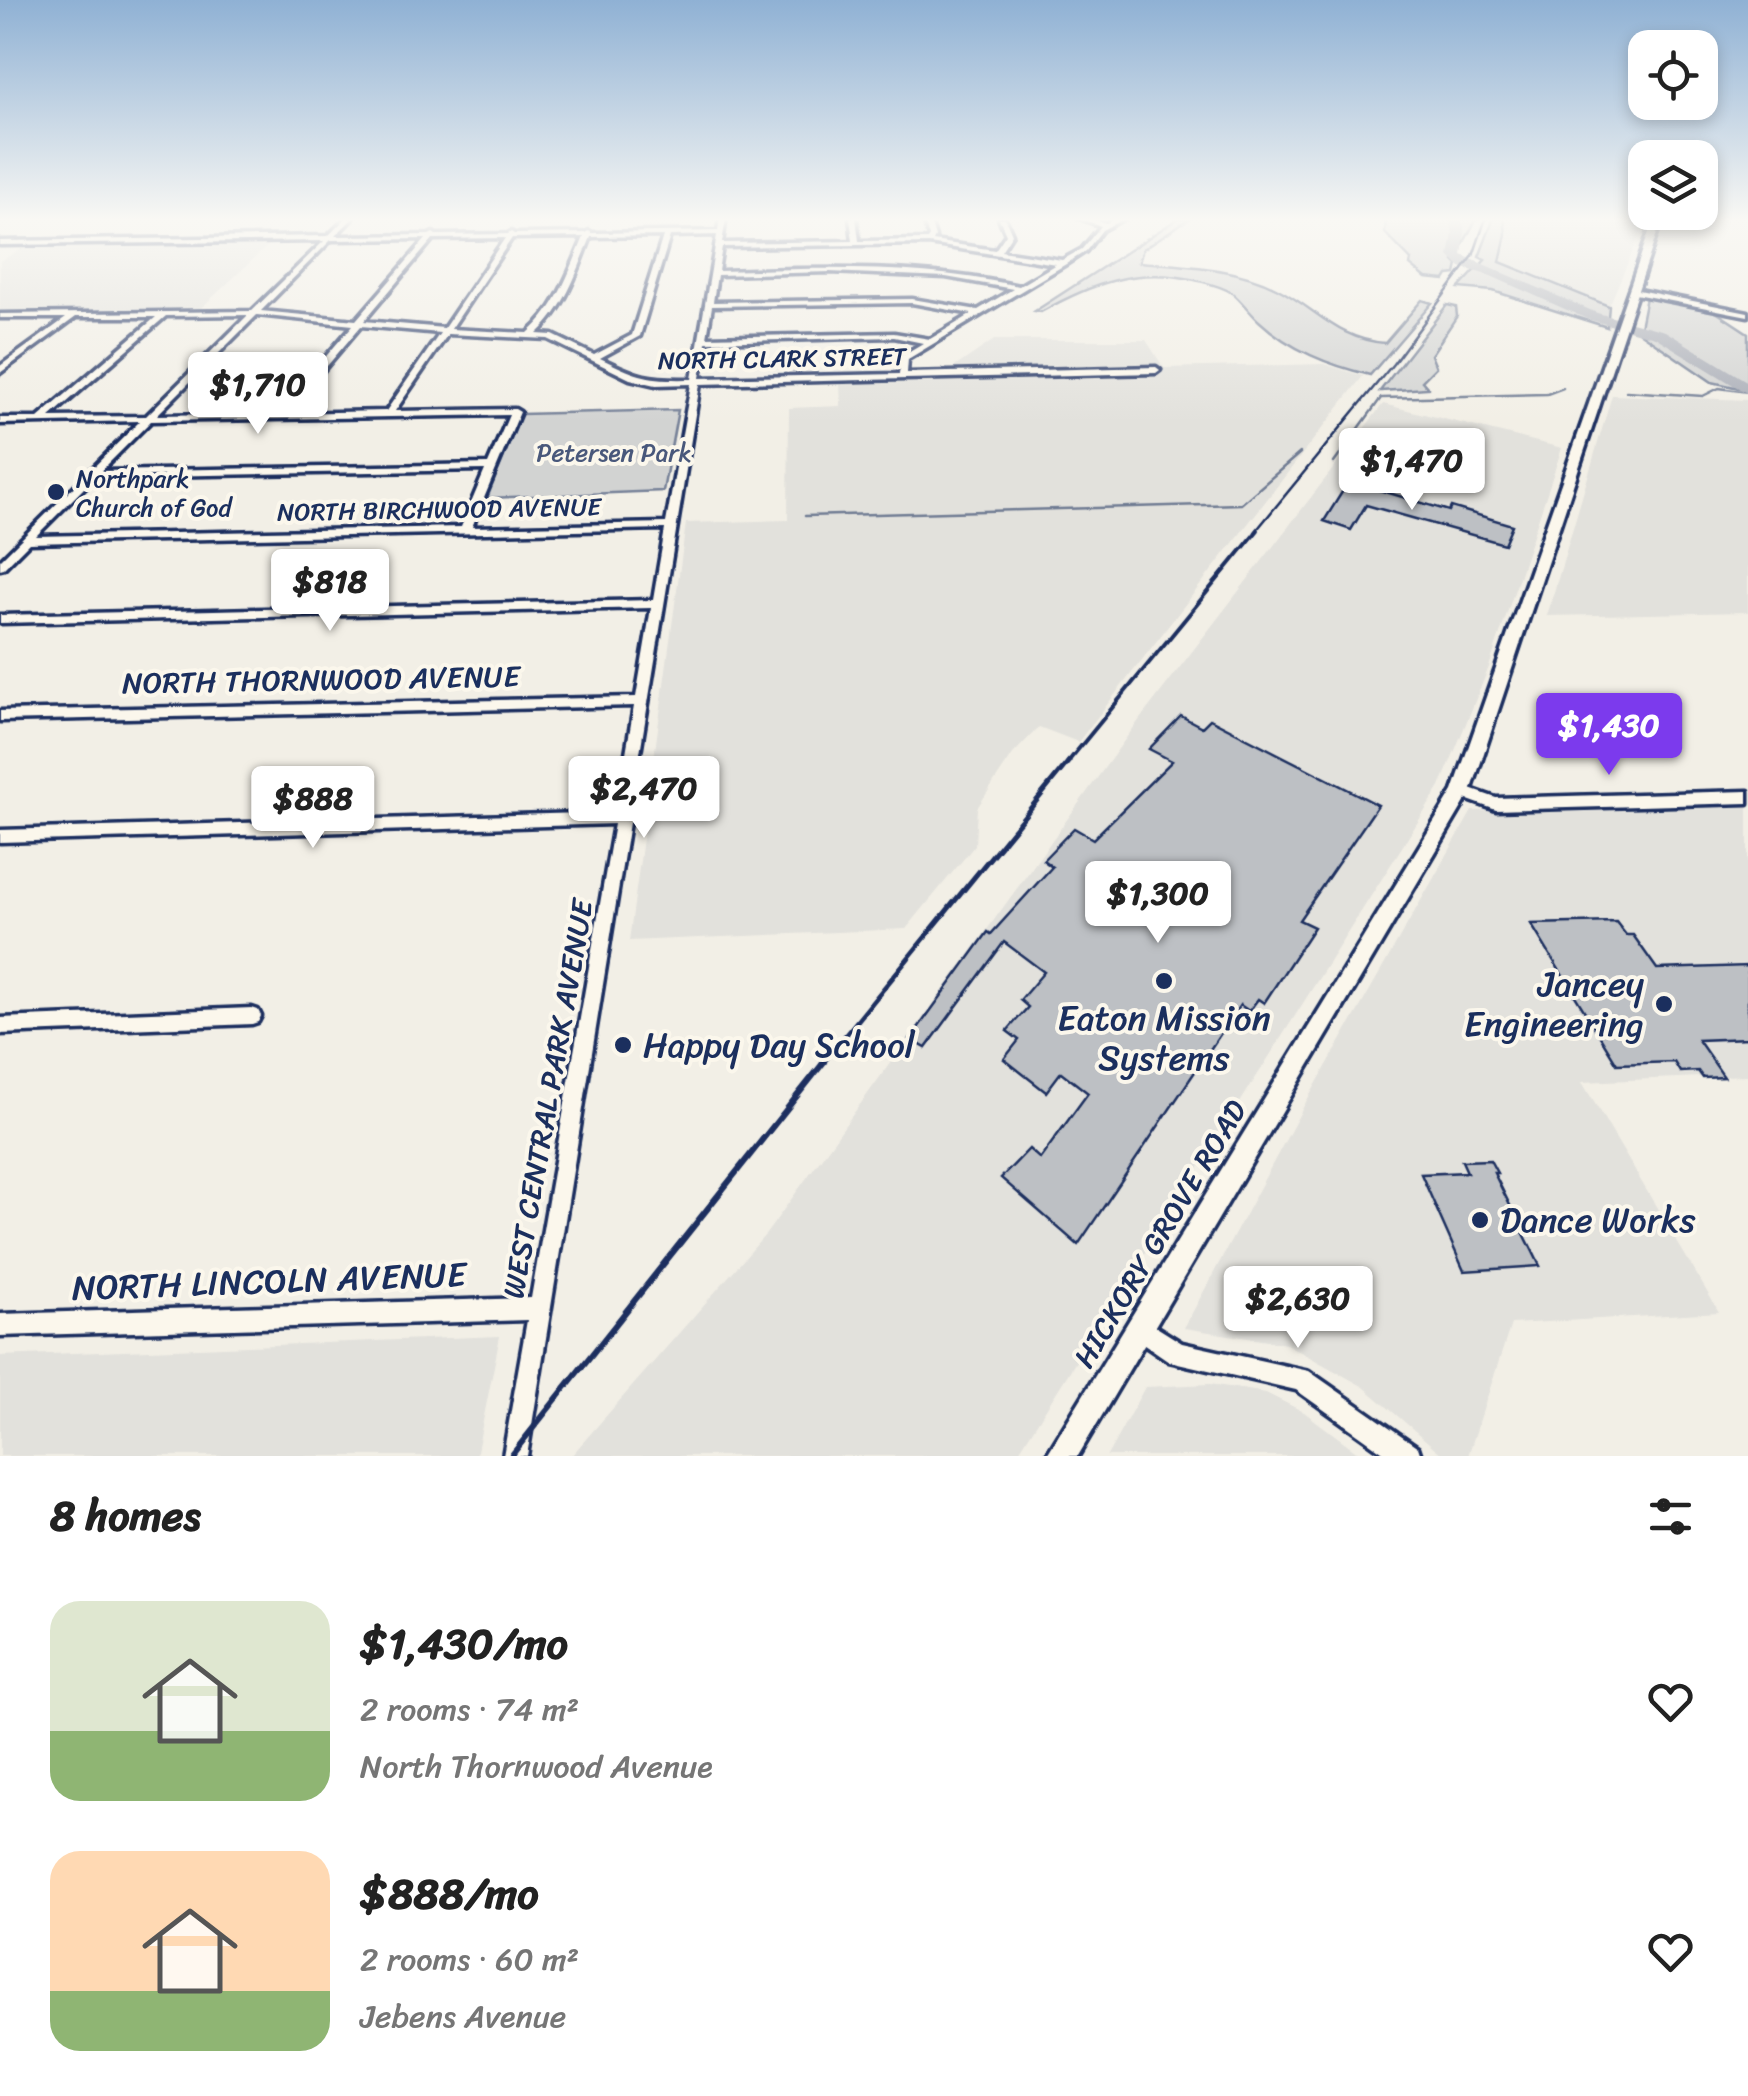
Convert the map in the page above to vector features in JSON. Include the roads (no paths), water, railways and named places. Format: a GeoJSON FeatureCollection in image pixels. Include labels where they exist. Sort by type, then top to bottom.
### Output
{"type":"FeatureCollection","features":[{"type":"Feature","properties":{"kind":"main road","name":"HICKORY GROVE ROAD"},"geometry":{"type":"LineString","coordinates":[[1061,1456],[1462,792],[1635,286]]}},
{"type":"Feature","properties":{"kind":"street"},"geometry":{"type":"LineString","coordinates":[[0,566],[284,286]]}},
{"type":"Feature","properties":{"kind":"street"},"geometry":{"type":"LineString","coordinates":[[279,417],[390,286]]}},
{"type":"Feature","properties":{"kind":"street"},"geometry":{"type":"LineString","coordinates":[[388,415],[479,286]]}},
{"type":"Feature","properties":{"kind":"street"},"geometry":{"type":"LineString","coordinates":[[531,335],[545,325],[566,286]]}},
{"type":"Feature","properties":{"kind":"street"},"geometry":{"type":"LineString","coordinates":[[594,358],[636,336],[651,286]]}},
{"type":"Feature","properties":{"kind":"street","name":"WEST CENTRAL PARK AVENUE"},"geometry":{"type":"LineString","coordinates":[[515,1456],[711,286]]}},
{"type":"Feature","properties":{"kind":"street"},"geometry":{"type":"LineString","coordinates":[[1005,286],[1022,290]]}},
{"type":"Feature","properties":{"kind":"street"},"geometry":{"type":"LineString","coordinates":[[903,376],[904,358],[1028,286]]}},
{"type":"Feature","properties":{"kind":"street"},"geometry":{"type":"LineString","coordinates":[[1633,292],[1748,314]]}},
{"type":"Feature","properties":{"kind":"street"},"geometry":{"type":"LineString","coordinates":[[707,304],[912,300],[980,313]]}},
{"type":"Feature","properties":{"kind":"street","name":"NORTH CLARK STREET"},"geometry":{"type":"LineString","coordinates":[[0,316],[258,313],[444,332],[531,335],[560,340],[633,377],[695,382],[1156,370]]}},
{"type":"Feature","properties":{"kind":"street"},"geometry":{"type":"LineString","coordinates":[[40,421],[164,314]]}},
{"type":"Feature","properties":{"kind":"street"},"geometry":{"type":"LineString","coordinates":[[0,370],[74,315]]}},
{"type":"Feature","properties":{"kind":"street"},"geometry":{"type":"LineString","coordinates":[[702,340],[894,334],[932,342]]}},
{"type":"Feature","properties":{"kind":"street"},"geometry":{"type":"LineString","coordinates":[[0,422],[515,412],[464,532]]}},
{"type":"Feature","properties":{"kind":"street"},"geometry":{"type":"LineString","coordinates":[[93,474],[492,466]]}},
{"type":"Feature","properties":{"kind":"street","name":"NORTH BIRCHWOOD AVENUE"},"geometry":{"type":"LineString","coordinates":[[27,540],[671,526]]}},
{"type":"Feature","properties":{"kind":"street"},"geometry":{"type":"LineString","coordinates":[[0,619],[659,604]]}},
{"type":"Feature","properties":{"kind":"street","name":"NORTH THORNWOOD AVENUE"},"geometry":{"type":"LineString","coordinates":[[0,716],[643,701]]}},
{"type":"Feature","properties":{"kind":"street"},"geometry":{"type":"LineString","coordinates":[[1462,792],[1496,804],[1748,797]]}},
{"type":"Feature","properties":{"kind":"street"},"geometry":{"type":"LineString","coordinates":[[0,836],[624,818]]}},
{"type":"Feature","properties":{"kind":"street"},"geometry":{"type":"LineString","coordinates":[[0,1026],[252,1016]]}},
{"type":"Feature","properties":{"kind":"street","name":"NORTH LINCOLN AVENUE"},"geometry":{"type":"LineString","coordinates":[[0,1324],[540,1309]]}},
{"type":"Feature","properties":{"kind":"street"},"geometry":{"type":"LineString","coordinates":[[1139,1327],[1177,1353],[1301,1379],[1409,1456]]}},
{"type":"Feature","properties":{"kind":"waterway"},"geometry":{"type":"LineString","coordinates":[[1525,286],[1592,316],[1660,334],[1748,389]]}},
{"type":"Feature","properties":{"kind":"waterway"},"geometry":{"type":"LineString","coordinates":[[1334,463],[1381,398],[1547,394],[1563,388]]}},
{"type":"Feature","properties":{"kind":"waterway"},"geometry":{"type":"LineString","coordinates":[[1626,391],[1703,396],[1719,388],[1748,392]]}},
{"type":"Feature","properties":{"kind":"waterway"},"geometry":{"type":"LineString","coordinates":[[805,516],[1241,504],[1300,453]]}},
{"type":"Feature","properties":{"kind":"railway"},"geometry":{"type":"LineString","coordinates":[[1255,532],[1393,364],[1451,286]]}},
{"type":"Feature","properties":{"kind":"railway"},"geometry":{"type":"LineString","coordinates":[[1067,763],[1258,530]]}},
{"type":"Feature","properties":{"kind":"railway"},"geometry":{"type":"LineString","coordinates":[[822,1064],[1069,761]]}},
{"type":"Feature","properties":{"kind":"railway"},"geometry":{"type":"LineString","coordinates":[[511,1456],[824,1062]]}},
{"type":"Feature","properties":{"kind":"place","name":"Northpark Church of God"},"geometry":{"type":"Point","coordinates":[56,492]}},
{"type":"Feature","properties":{"kind":"place","name":"Eaton Mission Systems"},"geometry":{"type":"Point","coordinates":[1164,981]}},
{"type":"Feature","properties":{"kind":"place","name":"Jancey Engineering"},"geometry":{"type":"Point","coordinates":[1664,1004]}},
{"type":"Feature","properties":{"kind":"place","name":"Happy Day School"},"geometry":{"type":"Point","coordinates":[623,1045]}},
{"type":"Feature","properties":{"kind":"place","name":"Dance Works"},"geometry":{"type":"Point","coordinates":[1480,1220]}},
{"type":"Feature","properties":{"kind":"park label","name":"Petersen Park"},"geometry":{"type":"Point","coordinates":[614,452]}}]}
